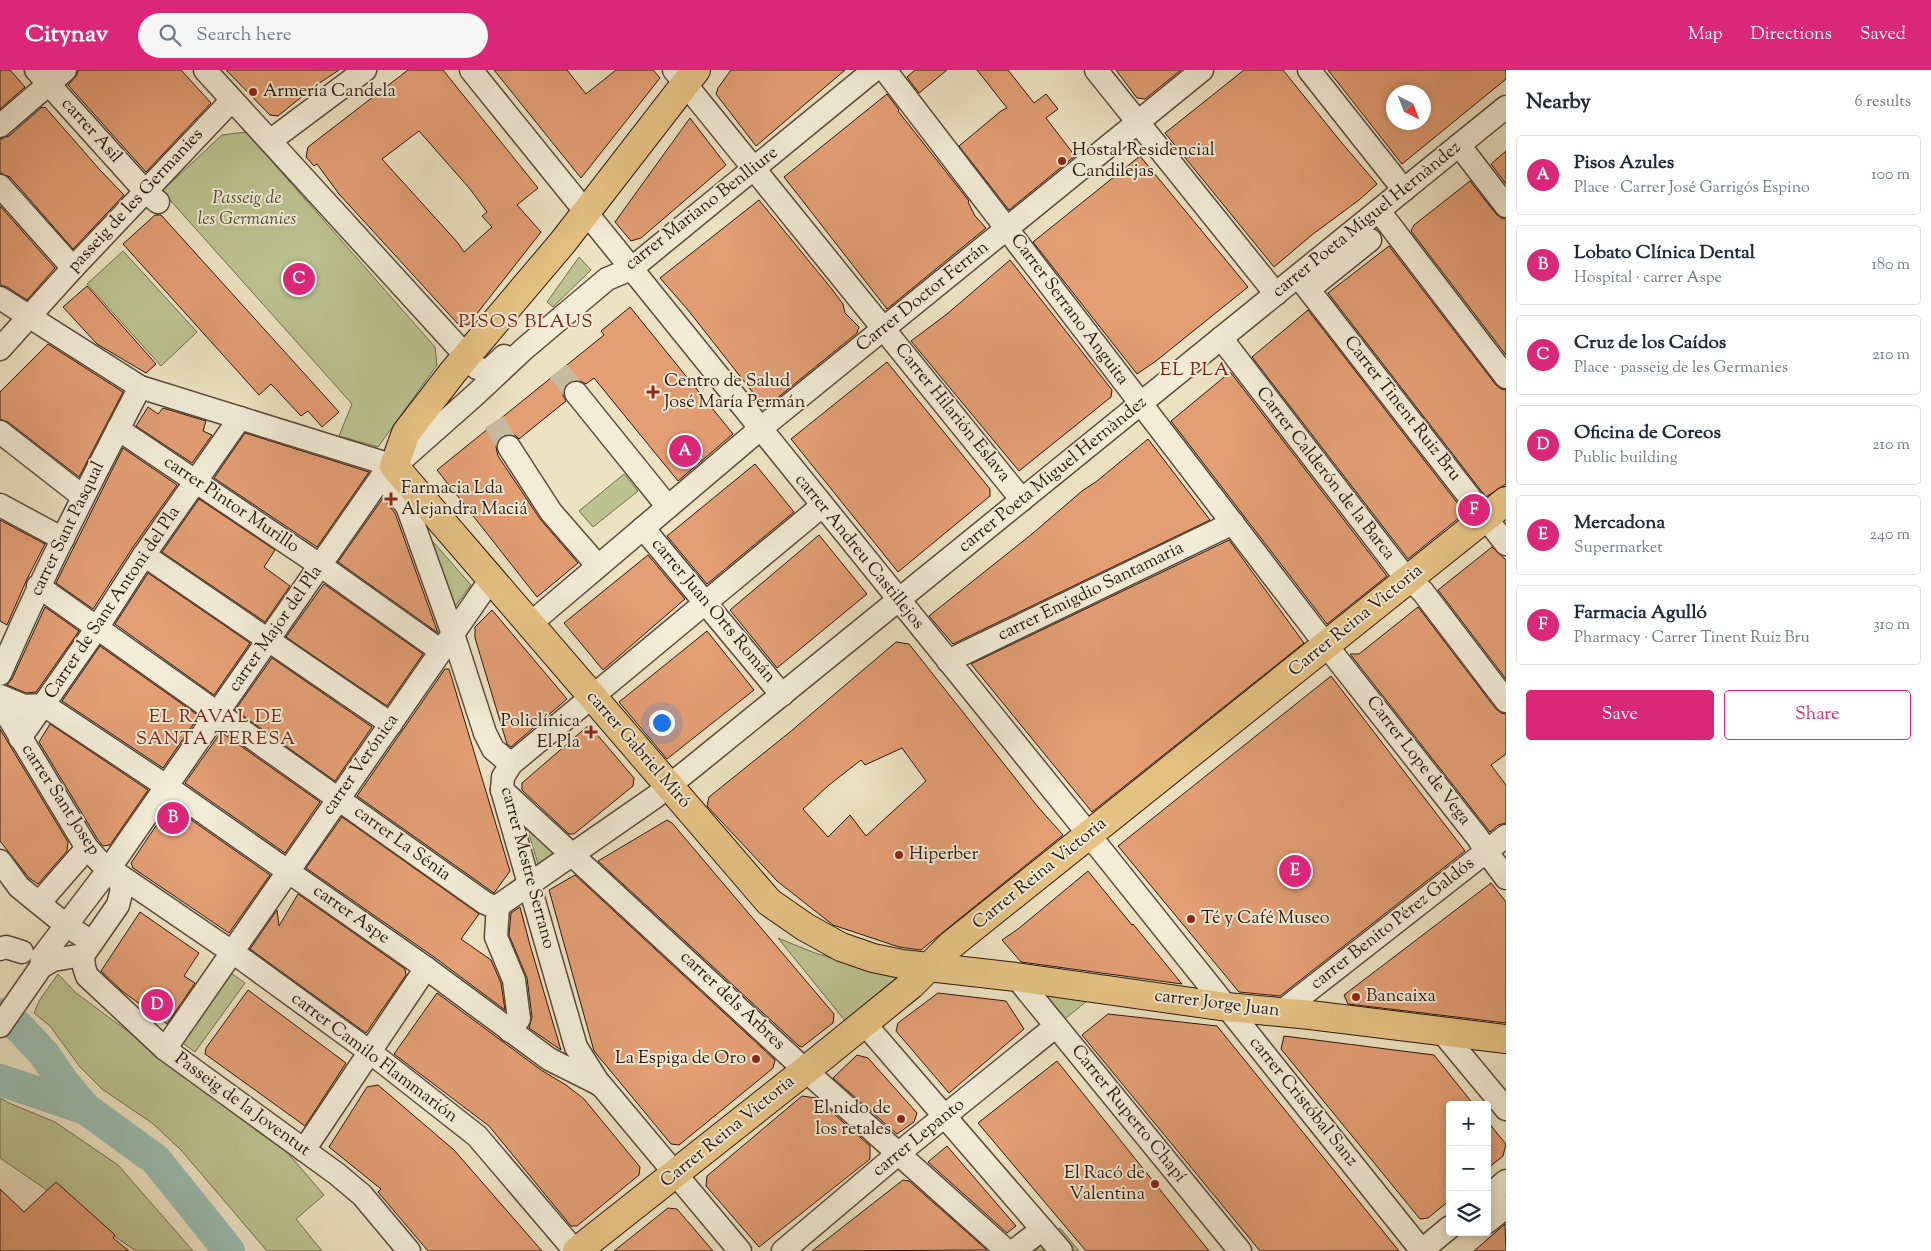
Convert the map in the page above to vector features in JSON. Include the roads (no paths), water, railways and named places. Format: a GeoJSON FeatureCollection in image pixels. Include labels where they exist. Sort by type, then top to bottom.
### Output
{"type":"FeatureCollection","features":[{"type":"Feature","properties":{"kind":"main road"},"geometry":{"type":"LineString","coordinates":[[394,478],[406,433],[452,372],[586,213],[685,75]]}},
{"type":"Feature","properties":{"kind":"main road","name":"carrer Gabriel Miró"},"geometry":{"type":"LineString","coordinates":[[394,478],[491,579],[769,902],[805,928],[841,947],[873,958],[928,968]]}},
{"type":"Feature","properties":{"kind":"main road","name":"Carrer Reina Victoria"},"geometry":{"type":"LineString","coordinates":[[576,1251],[864,1023],[911,985],[951,945],[1496,509]]}},
{"type":"Feature","properties":{"kind":"main road","name":"carrer Jorge Juan"},"geometry":{"type":"LineString","coordinates":[[928,968],[1016,977],[1227,1007],[1506,1039]]}},
{"type":"Feature","properties":{"kind":"street"},"geometry":{"type":"LineString","coordinates":[[205,70],[477,368],[488,371],[505,356],[524,349]]}},
{"type":"Feature","properties":{"kind":"street"},"geometry":{"type":"LineString","coordinates":[[270,141],[365,70]]}},
{"type":"Feature","properties":{"kind":"street","name":"carrer Andreu Castillejos"},"geometry":{"type":"LineString","coordinates":[[471,70],[1089,835]]}},
{"type":"Feature","properties":{"kind":"street","name":"carrer Mariano Benlliure"},"geometry":{"type":"LineString","coordinates":[[394,478],[524,349],[607,279],[630,268],[874,70]]}},
{"type":"Feature","properties":{"kind":"street","name":"Carrer Serrano Anguita"},"geometry":{"type":"LineString","coordinates":[[885,70],[1326,645]]}},
{"type":"Feature","properties":{"kind":"street"},"geometry":{"type":"LineString","coordinates":[[1096,70],[1276,294]]}},
{"type":"Feature","properties":{"kind":"street","name":"Carrer Doctor Ferrán"},"geometry":{"type":"LineString","coordinates":[[530,624],[760,430],[1202,70]]}},
{"type":"Feature","properties":{"kind":"street"},"geometry":{"type":"LineString","coordinates":[[1309,70],[1404,190]]}},
{"type":"Feature","properties":{"kind":"street"},"geometry":{"type":"LineString","coordinates":[[0,126],[50,75]]}},
{"type":"Feature","properties":{"kind":"street","name":"carrer Asil"},"geometry":{"type":"LineString","coordinates":[[50,75],[152,197]]}},
{"type":"Feature","properties":{"kind":"street","name":"Carrer Hilarión Eslava"},"geometry":{"type":"LineString","coordinates":[[685,75],[754,169],[1022,500]]}},
{"type":"Feature","properties":{"kind":"street","name":"passeig de les Germanies"},"geometry":{"type":"LineString","coordinates":[[0,349],[73,268],[152,197],[232,100]]}},
{"type":"Feature","properties":{"kind":"street","name":"carrer Poeta Miguel Hernàndez"},"geometry":{"type":"LineString","coordinates":[[498,906],[669,785],[1276,294],[1304,282],[1379,211],[1506,107]]}},
{"type":"Feature","properties":{"kind":"street"},"geometry":{"type":"LineString","coordinates":[[1459,145],[1506,206]]}},
{"type":"Feature","properties":{"kind":"street"},"geometry":{"type":"LineString","coordinates":[[0,186],[73,268]]}},
{"type":"Feature","properties":{"kind":"street"},"geometry":{"type":"LineString","coordinates":[[1379,211],[1506,377]]}},
{"type":"Feature","properties":{"kind":"street"},"geometry":{"type":"LineString","coordinates":[[1304,282],[1370,240]]}},
{"type":"Feature","properties":{"kind":"street","name":"Carrer Tinent Ruiz Bru"},"geometry":{"type":"LineString","coordinates":[[1304,282],[1496,509],[1506,544]]}},
{"type":"Feature","properties":{"kind":"street"},"geometry":{"type":"LineString","coordinates":[[0,298],[140,387],[240,418],[394,478]]}},
{"type":"Feature","properties":{"kind":"street","name":"Carrer Calderón de la Barca"},"geometry":{"type":"LineString","coordinates":[[1221,338],[1398,568],[1423,592],[1506,701]]}},
{"type":"Feature","properties":{"kind":"street","name":"carrer Sant Pasqual"},"geometry":{"type":"LineString","coordinates":[[0,674],[38,586],[63,539],[82,496],[140,387]]}},
{"type":"Feature","properties":{"kind":"street"},"geometry":{"type":"LineString","coordinates":[[576,393],[668,507]]}},
{"type":"Feature","properties":{"kind":"street","name":"Carrer de Sant Antoni del Pla"},"geometry":{"type":"LineString","coordinates":[[7,721],[44,705],[144,555],[240,418]]}},
{"type":"Feature","properties":{"kind":"street","name":"carrer Pintor Murillo"},"geometry":{"type":"LineString","coordinates":[[118,429],[320,565],[447,642]]}},
{"type":"Feature","properties":{"kind":"street"},"geometry":{"type":"LineString","coordinates":[[0,432],[82,496]]}},
{"type":"Feature","properties":{"kind":"street"},"geometry":{"type":"LineString","coordinates":[[510,447],[551,512],[598,566]]}},
{"type":"Feature","properties":{"kind":"street","name":"carrer Major del Pla"},"geometry":{"type":"LineString","coordinates":[[0,1026],[41,967],[42,958],[113,872],[166,786],[380,479],[394,478]]}},
{"type":"Feature","properties":{"kind":"street","name":"carrer Mestre Serrano"},"geometry":{"type":"LineString","coordinates":[[394,478],[407,506],[447,642],[493,749],[511,764],[503,777],[502,790],[576,1047],[601,1086]]}},
{"type":"Feature","properties":{"kind":"street"},"geometry":{"type":"LineString","coordinates":[[0,505],[63,539]]}},
{"type":"Feature","properties":{"kind":"street"},"geometry":{"type":"LineString","coordinates":[[511,764],[822,506]]}},
{"type":"Feature","properties":{"kind":"street","name":"carrer Emigdio Santamaria"},"geometry":{"type":"LineString","coordinates":[[948,661],[1233,523]]}},
{"type":"Feature","properties":{"kind":"street","name":"carrer Juan Orts Román"},"geometry":{"type":"LineString","coordinates":[[643,528],[782,695]]}},
{"type":"Feature","properties":{"kind":"street"},"geometry":{"type":"LineString","coordinates":[[144,555],[390,724]]}},
{"type":"Feature","properties":{"kind":"street","name":"carrer Verónica"},"geometry":{"type":"LineString","coordinates":[[165,1049],[491,579]]}},
{"type":"Feature","properties":{"kind":"street","name":"carrer La Sénia"},"geometry":{"type":"LineString","coordinates":[[38,586],[485,902],[492,906],[498,906]]}},
{"type":"Feature","properties":{"kind":"street","name":"Carrer Lope de Vega"},"geometry":{"type":"LineString","coordinates":[[1326,645],[1478,838],[1506,878]]}},
{"type":"Feature","properties":{"kind":"street"},"geometry":{"type":"LineString","coordinates":[[0,696],[24,706],[44,705]]}},
{"type":"Feature","properties":{"kind":"street","name":"carrer Aspe"},"geometry":{"type":"LineString","coordinates":[[44,705],[166,786],[288,871],[426,968],[549,1059],[601,1086],[740,1251]]}},
{"type":"Feature","properties":{"kind":"street","name":"carrer Sant Josep"},"geometry":{"type":"LineString","coordinates":[[7,721],[87,848],[113,872],[146,894]]}},
{"type":"Feature","properties":{"kind":"street","name":"carrer dels Arbres"},"geometry":{"type":"LineString","coordinates":[[502,790],[574,854],[805,1070],[1007,1251]]}},
{"type":"Feature","properties":{"kind":"street","name":"carrer Cristóbal Sanz"},"geometry":{"type":"LineString","coordinates":[[1089,835],[1422,1251]]}},
{"type":"Feature","properties":{"kind":"street","name":"carrer Benito Pérez Galdós"},"geometry":{"type":"LineString","coordinates":[[1281,1012],[1506,836]]}},
{"type":"Feature","properties":{"kind":"street"},"geometry":{"type":"LineString","coordinates":[[39,903],[87,848]]}},
{"type":"Feature","properties":{"kind":"street"},"geometry":{"type":"LineString","coordinates":[[0,862],[19,887],[68,926],[88,949]]}},
{"type":"Feature","properties":{"kind":"street"},"geometry":{"type":"LineString","coordinates":[[41,967],[52,960],[88,949],[118,905],[122,889],[113,872]]}},
{"type":"Feature","properties":{"kind":"street"},"geometry":{"type":"LineString","coordinates":[[118,905],[130,898],[146,894]]}},
{"type":"Feature","properties":{"kind":"street","name":"carrer Camilo Flammarión"},"geometry":{"type":"LineString","coordinates":[[146,894],[233,952],[370,1052],[477,1136],[576,1251]]}},
{"type":"Feature","properties":{"kind":"street"},"geometry":{"type":"LineString","coordinates":[[498,906],[496,937],[514,980],[520,1019],[510,1031]]}},
{"type":"Feature","properties":{"kind":"street"},"geometry":{"type":"LineString","coordinates":[[0,949],[6,947],[22,952]]}},
{"type":"Feature","properties":{"kind":"street","name":"Passeig de la Joventut"},"geometry":{"type":"LineString","coordinates":[[88,949],[84,967],[87,976],[165,1049],[304,1150],[362,1195],[409,1251]]}},
{"type":"Feature","properties":{"kind":"street"},"geometry":{"type":"LineString","coordinates":[[304,1150],[426,968]]}},
{"type":"Feature","properties":{"kind":"street","name":"Carrer Ruperto Chapí"},"geometry":{"type":"LineString","coordinates":[[1016,977],[1240,1251]]}},
{"type":"Feature","properties":{"kind":"street"},"geometry":{"type":"LineString","coordinates":[[864,1023],[1061,1251]]}},
{"type":"Feature","properties":{"kind":"street","name":"carrer Lepanto"},"geometry":{"type":"LineString","coordinates":[[783,1251],[899,1153],[1056,1026]]}},
{"type":"Feature","properties":{"kind":"street"},"geometry":{"type":"LineString","coordinates":[[1442,1032],[1506,1109]]}},
{"type":"Feature","properties":{"kind":"street"},"geometry":{"type":"LineString","coordinates":[[1491,1194],[1506,1181]]}},
{"type":"Feature","properties":{"kind":"street"},"geometry":{"type":"LineString","coordinates":[[1491,1219],[1506,1207]]}},
{"type":"Feature","properties":{"kind":"street"},"geometry":{"type":"LineString","coordinates":[[1014,1251],[1041,1230]]}},
{"type":"Feature","properties":{"kind":"street"},"geometry":{"type":"LineString","coordinates":[[1422,1251],[1446,1231]]}},
{"type":"Feature","properties":{"kind":"waterway"},"geometry":{"type":"LineString","coordinates":[[0,1014],[19,1027],[44,1054],[64,1083],[86,1109],[156,1160],[229,1251]]}},
{"type":"Feature","properties":{"kind":"waterway"},"geometry":{"type":"LineString","coordinates":[[0,1080],[86,1109]]}},
{"type":"Feature","properties":{"kind":"tunnel"},"geometry":{"type":"LineString","coordinates":[[558,371],[576,393]]}},
{"type":"Feature","properties":{"kind":"tunnel"},"geometry":{"type":"LineString","coordinates":[[494,422],[509,447]]}},
{"type":"Feature","properties":{"kind":"place","name":"Armería Candela"},"geometry":{"type":"Point","coordinates":[253,92]}},
{"type":"Feature","properties":{"kind":"place","name":"Hostal Residencial Candilejas"},"geometry":{"type":"Point","coordinates":[1062,161]}},
{"type":"Feature","properties":{"kind":"place","name":"Cruz de los Caídos"},"geometry":{"type":"Point","coordinates":[299,279]}},
{"type":"Feature","properties":{"kind":"place","name":"Centro de Salud José María Permán"},"geometry":{"type":"Point","coordinates":[653,392]}},
{"type":"Feature","properties":{"kind":"place","name":"Pisos Azules"},"geometry":{"type":"Point","coordinates":[685,451]}},
{"type":"Feature","properties":{"kind":"place","name":"Farmacia Lda Alejandra Maciá"},"geometry":{"type":"Point","coordinates":[391,499]}},
{"type":"Feature","properties":{"kind":"place","name":"Farmacia Agulló"},"geometry":{"type":"Point","coordinates":[1474,510]}},
{"type":"Feature","properties":{"kind":"place","name":"Policlínica El Pla"},"geometry":{"type":"Point","coordinates":[591,732]}},
{"type":"Feature","properties":{"kind":"place","name":"Lobato Clínica Dental"},"geometry":{"type":"Point","coordinates":[173,818]}},
{"type":"Feature","properties":{"kind":"place","name":"Hiperber"},"geometry":{"type":"Point","coordinates":[899,855]}},
{"type":"Feature","properties":{"kind":"place","name":"Mercadona"},"geometry":{"type":"Point","coordinates":[1295,871]}},
{"type":"Feature","properties":{"kind":"place","name":"Té y Café Museo"},"geometry":{"type":"Point","coordinates":[1191,919]}},
{"type":"Feature","properties":{"kind":"place","name":"Bancaixa"},"geometry":{"type":"Point","coordinates":[1356,997]}},
{"type":"Feature","properties":{"kind":"place","name":"Oficina de Coreos"},"geometry":{"type":"Point","coordinates":[157,1005]}},
{"type":"Feature","properties":{"kind":"place","name":"La Espiga de Oro"},"geometry":{"type":"Point","coordinates":[756,1059]}},
{"type":"Feature","properties":{"kind":"place","name":"El nido de los retales"},"geometry":{"type":"Point","coordinates":[901,1119]}},
{"type":"Feature","properties":{"kind":"place","name":"El Racó de Valentina"},"geometry":{"type":"Point","coordinates":[1155,1184]}},
{"type":"Feature","properties":{"kind":"district","name":"PISOS BLAUS"},"geometry":{"type":"Point","coordinates":[526,322]}},
{"type":"Feature","properties":{"kind":"district","name":"EL PLA"},"geometry":{"type":"Point","coordinates":[1195,370]}},
{"type":"Feature","properties":{"kind":"district","name":"EL RAVAL DE SANTA TERESA"},"geometry":{"type":"Point","coordinates":[216,728]}},
{"type":"Feature","properties":{"kind":"park label","name":"Passeig de les Germanies"},"geometry":{"type":"Point","coordinates":[247,209]}}]}
